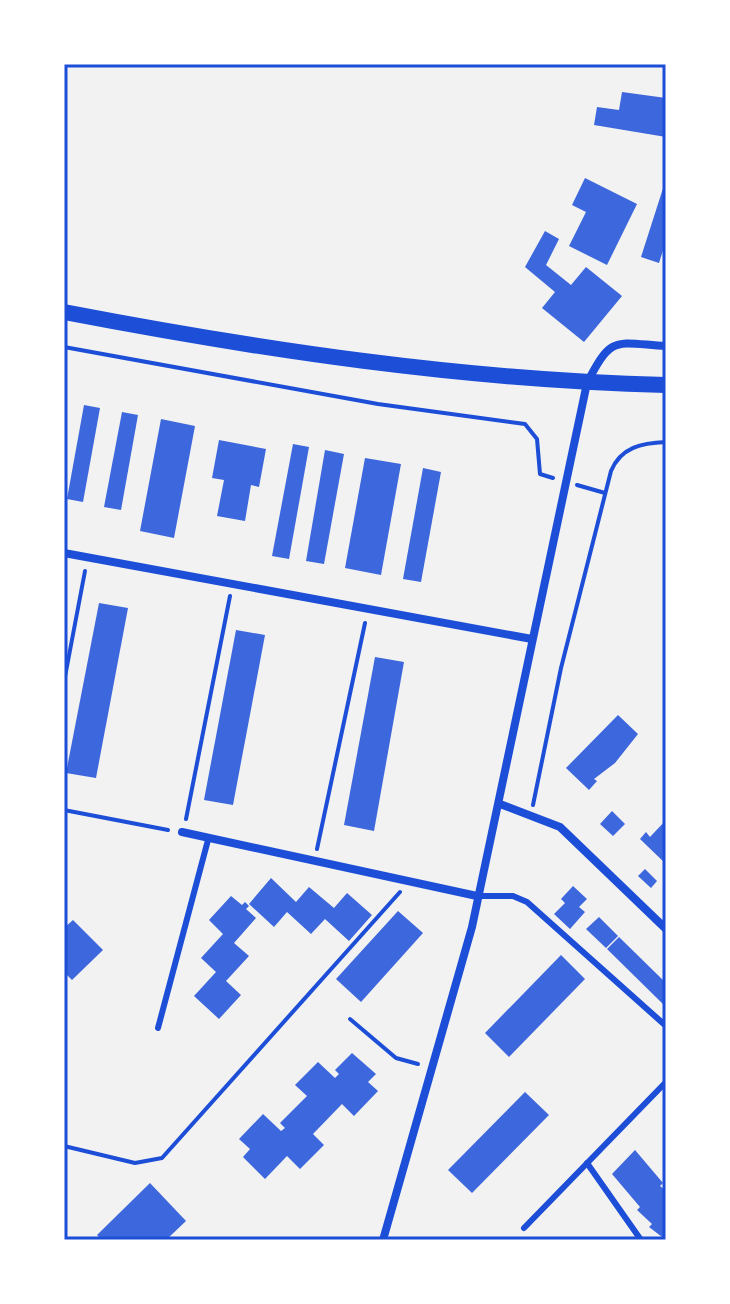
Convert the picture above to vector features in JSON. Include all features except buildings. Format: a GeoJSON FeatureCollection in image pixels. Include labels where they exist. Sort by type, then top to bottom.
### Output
{"type":"FeatureCollection","features":[{"type":"Feature","properties":{"kind":"main road"},"geometry":{"type":"LineString","coordinates":[[64,312],[365,360],[587,383],[666,385]]}},
{"type":"Feature","properties":{"kind":"street"},"geometry":{"type":"LineString","coordinates":[[383,1240],[472,927],[587,383],[604,350],[617,343],[666,346]]}},
{"type":"Feature","properties":{"kind":"street"},"geometry":{"type":"LineString","coordinates":[[64,553],[532,639]]}},
{"type":"Feature","properties":{"kind":"street"},"geometry":{"type":"LineString","coordinates":[[500,804],[560,827],[666,929]]}},
{"type":"Feature","properties":{"kind":"street"},"geometry":{"type":"LineString","coordinates":[[182,832],[477,896]]}},
{"type":"Feature","properties":{"kind":"lane"},"geometry":{"type":"LineString","coordinates":[[158,1028],[208,840]]}},
{"type":"Feature","properties":{"kind":"lane"},"geometry":{"type":"LineString","coordinates":[[477,896],[513,896],[527,902],[666,1026]]}},
{"type":"Feature","properties":{"kind":"lane"},"geometry":{"type":"LineString","coordinates":[[524,1228],[666,1082]]}},
{"type":"Feature","properties":{"kind":"lane"},"geometry":{"type":"LineString","coordinates":[[587,1163],[641,1240]]}},
{"type":"Feature","properties":{"kind":"path"},"geometry":{"type":"LineString","coordinates":[[64,347],[378,404],[525,424],[537,439],[540,474],[605,493]]}},
{"type":"Feature","properties":{"kind":"path"},"geometry":{"type":"LineString","coordinates":[[531,814],[561,668],[615,462],[639,444],[666,442]]}},
{"type":"Feature","properties":{"kind":"path"},"geometry":{"type":"LineString","coordinates":[[64,682],[88,557]]}},
{"type":"Feature","properties":{"kind":"path"},"geometry":{"type":"LineString","coordinates":[[64,810],[182,832],[232,585]]}},
{"type":"Feature","properties":{"kind":"path"},"geometry":{"type":"LineString","coordinates":[[314,859],[368,608]]}},
{"type":"Feature","properties":{"kind":"path"},"geometry":{"type":"LineString","coordinates":[[64,1146],[135,1163],[162,1158],[410,881]]}},
{"type":"Feature","properties":{"kind":"path"},"geometry":{"type":"LineString","coordinates":[[350,1019],[396,1058],[432,1068]]}}]}
